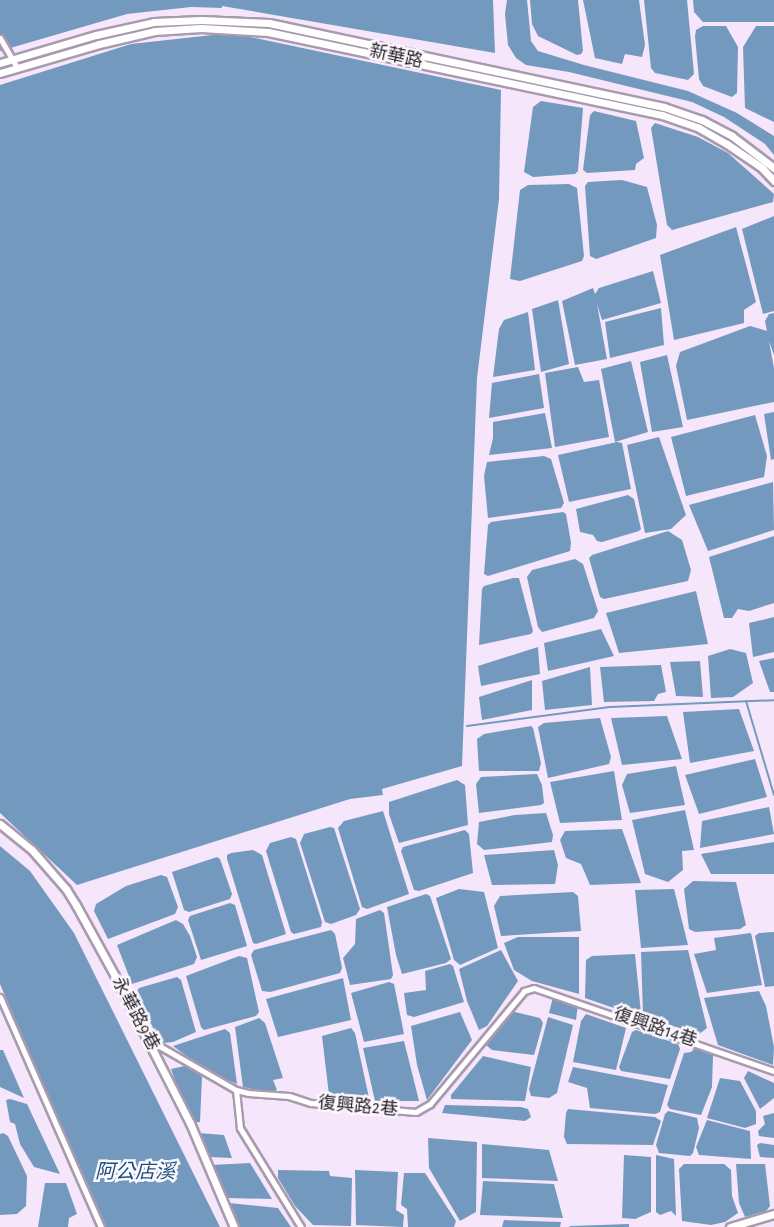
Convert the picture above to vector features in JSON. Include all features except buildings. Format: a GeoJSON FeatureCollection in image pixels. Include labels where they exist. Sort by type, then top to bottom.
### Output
{"type":"FeatureCollection","features":[{"type":"Feature","properties":{"kind":"street","name":"新華路"},"geometry":{"type":"LineString","coordinates":[[0,63],[154,22],[201,20],[269,23],[664,107],[702,120],[732,136],[774,168]]}},
{"type":"Feature","properties":{"kind":"street","name":"新華路"},"geometry":{"type":"LineString","coordinates":[[0,73],[99,44],[155,31],[201,28],[268,32],[662,115],[699,128],[727,144],[762,168],[774,181]]}},
{"type":"Feature","properties":{"kind":"street"},"geometry":{"type":"LineString","coordinates":[[0,38],[17,68]]}},
{"type":"Feature","properties":{"kind":"street","name":"永華路9巷"},"geometry":{"type":"LineString","coordinates":[[0,824],[32,850],[66,889],[149,1040],[190,1123],[234,1227]]}},
{"type":"Feature","properties":{"kind":"street","name":"復興路2巷"},"geometry":{"type":"LineString","coordinates":[[149,1040],[236,1090],[276,1097],[289,1096],[311,1103],[416,1112],[430,1104],[524,992],[534,988]]}},
{"type":"Feature","properties":{"kind":"street","name":"復興路14巷"},"geometry":{"type":"LineString","coordinates":[[534,988],[774,1071]]}},
{"type":"Feature","properties":{"kind":"street"},"geometry":{"type":"LineString","coordinates":[[0,997],[101,1227]]}},
{"type":"Feature","properties":{"kind":"street"},"geometry":{"type":"LineString","coordinates":[[236,1090],[240,1128],[301,1227]]}},
{"type":"Feature","properties":{"kind":"street"},"geometry":{"type":"LineString","coordinates":[[730,1227],[774,1214]]}},
{"type":"Feature","properties":{"kind":"water"},"geometry":{"type":"Polygon","coordinates":[[[0,0],[493,0],[495,53],[222,6],[222,8],[191,7],[127,14],[0,51],[0,0]]]}},
{"type":"Feature","properties":{"kind":"water"},"geometry":{"type":"Polygon","coordinates":[[[507,0],[527,0],[531,41],[538,51],[688,91],[737,113],[774,136],[774,155],[765,144],[724,117],[692,102],[569,72],[526,65],[516,58],[508,45],[505,14],[507,0]]]}},
{"type":"Feature","properties":{"kind":"water"},"geometry":{"type":"Polygon","coordinates":[[[530,0],[578,0],[583,51],[581,54],[577,55],[538,36],[532,24],[530,0]]]}},
{"type":"Feature","properties":{"kind":"water"},"geometry":{"type":"Polygon","coordinates":[[[583,0],[639,0],[645,45],[642,57],[625,54],[622,64],[595,58],[583,0]]]}},
{"type":"Feature","properties":{"kind":"water"},"geometry":{"type":"Polygon","coordinates":[[[644,0],[687,0],[694,74],[688,80],[655,73],[651,68],[644,0]]]}},
{"type":"Feature","properties":{"kind":"water"},"geometry":{"type":"Polygon","coordinates":[[[693,0],[774,0],[774,22],[703,22],[694,12],[693,0]]]}},
{"type":"Feature","properties":{"kind":"water"},"geometry":{"type":"Polygon","coordinates":[[[703,26],[726,26],[738,47],[737,93],[732,97],[703,86],[699,79],[695,36],[696,30],[703,26]]]}},
{"type":"Feature","properties":{"kind":"water"},"geometry":{"type":"Polygon","coordinates":[[[756,26],[774,26],[774,122],[745,108],[743,47],[756,26]]]}},
{"type":"Feature","properties":{"kind":"water"},"geometry":{"type":"Polygon","coordinates":[[[231,33],[501,90],[499,199],[477,378],[462,766],[382,789],[383,795],[350,799],[77,885],[0,813],[0,85],[131,44],[231,33]]]}},
{"type":"Feature","properties":{"kind":"water"},"geometry":{"type":"Polygon","coordinates":[[[541,101],[583,108],[578,171],[575,174],[533,177],[524,172],[533,107],[541,101]]]}},
{"type":"Feature","properties":{"kind":"water"},"geometry":{"type":"Polygon","coordinates":[[[594,111],[636,121],[644,158],[636,164],[635,170],[587,173],[583,170],[590,115],[594,111]]]}},
{"type":"Feature","properties":{"kind":"water"},"geometry":{"type":"Polygon","coordinates":[[[655,123],[698,137],[728,153],[774,194],[773,202],[672,230],[667,225],[651,128],[655,123]]]}},
{"type":"Feature","properties":{"kind":"water"},"geometry":{"type":"Polygon","coordinates":[[[622,180],[647,187],[657,225],[656,238],[596,259],[590,256],[585,186],[588,182],[622,180]]]}},
{"type":"Feature","properties":{"kind":"water"},"geometry":{"type":"Polygon","coordinates":[[[569,184],[577,188],[584,256],[582,261],[520,281],[510,279],[520,190],[528,185],[569,184]]]}},
{"type":"Feature","properties":{"kind":"water"},"geometry":{"type":"Polygon","coordinates":[[[774,216],[774,311],[763,314],[742,229],[774,216]]]}},
{"type":"Feature","properties":{"kind":"water"},"geometry":{"type":"Polygon","coordinates":[[[736,227],[756,302],[744,310],[744,323],[674,340],[660,255],[736,227]]]}},
{"type":"Feature","properties":{"kind":"water"},"geometry":{"type":"Polygon","coordinates":[[[653,271],[661,303],[602,320],[597,304],[607,359],[575,365],[562,301],[593,288],[595,294],[599,288],[653,271]]]}},
{"type":"Feature","properties":{"kind":"water"},"geometry":{"type":"Polygon","coordinates":[[[558,300],[569,364],[541,372],[532,309],[558,300]]]}},
{"type":"Feature","properties":{"kind":"water"},"geometry":{"type":"Polygon","coordinates":[[[661,308],[664,345],[610,358],[605,322],[661,308]]]}},
{"type":"Feature","properties":{"kind":"water"},"geometry":{"type":"Polygon","coordinates":[[[528,312],[535,370],[493,377],[499,329],[504,320],[528,312]]]}},
{"type":"Feature","properties":{"kind":"water"},"geometry":{"type":"Polygon","coordinates":[[[774,313],[774,355],[769,341],[774,368],[774,402],[687,420],[676,366],[680,352],[750,326],[767,331],[765,321],[769,314],[774,313]]]}},
{"type":"Feature","properties":{"kind":"water"},"geometry":{"type":"Polygon","coordinates":[[[667,355],[683,427],[652,432],[640,362],[667,355]]]}},
{"type":"Feature","properties":{"kind":"water"},"geometry":{"type":"Polygon","coordinates":[[[631,361],[648,432],[615,442],[601,369],[631,361]]]}},
{"type":"Feature","properties":{"kind":"water"},"geometry":{"type":"Polygon","coordinates":[[[578,367],[584,382],[599,380],[609,437],[555,447],[545,373],[578,367]]]}},
{"type":"Feature","properties":{"kind":"water"},"geometry":{"type":"Polygon","coordinates":[[[539,374],[544,408],[489,418],[492,383],[539,374]]]}},
{"type":"Feature","properties":{"kind":"water"},"geometry":{"type":"Polygon","coordinates":[[[774,412],[774,459],[771,460],[764,414],[774,412]]]}},
{"type":"Feature","properties":{"kind":"water"},"geometry":{"type":"Polygon","coordinates":[[[545,413],[552,448],[489,455],[493,438],[493,422],[545,413]]]}},
{"type":"Feature","properties":{"kind":"water"},"geometry":{"type":"Polygon","coordinates":[[[755,415],[767,456],[764,477],[686,496],[671,437],[755,415]]]}},
{"type":"Feature","properties":{"kind":"water"},"geometry":{"type":"Polygon","coordinates":[[[659,437],[686,515],[671,529],[645,533],[627,445],[659,437]]]}},
{"type":"Feature","properties":{"kind":"water"},"geometry":{"type":"Polygon","coordinates":[[[617,442],[622,443],[631,489],[569,502],[558,455],[617,442]]]}},
{"type":"Feature","properties":{"kind":"water"},"geometry":{"type":"Polygon","coordinates":[[[544,456],[551,459],[564,503],[561,508],[488,518],[484,476],[487,462],[544,456]]]}},
{"type":"Feature","properties":{"kind":"water"},"geometry":{"type":"Polygon","coordinates":[[[773,482],[774,530],[708,551],[689,505],[773,482]]]}},
{"type":"Feature","properties":{"kind":"water"},"geometry":{"type":"Polygon","coordinates":[[[628,495],[634,499],[641,529],[639,531],[602,542],[597,541],[593,535],[580,532],[576,509],[628,495]]]}},
{"type":"Feature","properties":{"kind":"water"},"geometry":{"type":"Polygon","coordinates":[[[563,512],[566,514],[571,543],[570,551],[488,576],[484,574],[488,525],[491,522],[563,512]]]}},
{"type":"Feature","properties":{"kind":"water"},"geometry":{"type":"Polygon","coordinates":[[[668,531],[682,540],[691,570],[688,581],[604,599],[600,597],[589,558],[592,555],[668,531]]]}},
{"type":"Feature","properties":{"kind":"water"},"geometry":{"type":"Polygon","coordinates":[[[774,536],[774,603],[749,611],[738,609],[732,618],[724,618],[709,557],[774,536]]]}},
{"type":"Feature","properties":{"kind":"water"},"geometry":{"type":"Polygon","coordinates":[[[575,559],[583,564],[598,611],[594,618],[542,632],[538,627],[527,577],[532,570],[575,559]]]}},
{"type":"Feature","properties":{"kind":"water"},"geometry":{"type":"Polygon","coordinates":[[[519,578],[533,631],[531,634],[479,645],[482,589],[484,586],[519,578]]]}},
{"type":"Feature","properties":{"kind":"water"},"geometry":{"type":"Polygon","coordinates":[[[696,591],[708,644],[619,653],[606,613],[696,591]]]}},
{"type":"Feature","properties":{"kind":"water"},"geometry":{"type":"Polygon","coordinates":[[[774,617],[774,652],[753,657],[749,623],[774,617]]]}},
{"type":"Feature","properties":{"kind":"water"},"geometry":{"type":"Polygon","coordinates":[[[601,629],[614,656],[548,671],[544,643],[601,629]]]}},
{"type":"Feature","properties":{"kind":"water"},"geometry":{"type":"Polygon","coordinates":[[[538,647],[540,674],[481,686],[478,666],[538,647]]]}},
{"type":"Feature","properties":{"kind":"water"},"geometry":{"type":"Polygon","coordinates":[[[730,649],[746,653],[753,683],[733,697],[711,698],[708,656],[730,649]]]}},
{"type":"Feature","properties":{"kind":"water"},"geometry":{"type":"Polygon","coordinates":[[[774,658],[774,692],[770,692],[759,661],[774,658]]]}},
{"type":"Feature","properties":{"kind":"water"},"geometry":{"type":"Polygon","coordinates":[[[700,661],[703,697],[676,696],[670,662],[700,661]]]}},
{"type":"Feature","properties":{"kind":"water"},"geometry":{"type":"Polygon","coordinates":[[[661,665],[666,692],[658,694],[654,701],[604,702],[600,667],[661,665]]]}},
{"type":"Feature","properties":{"kind":"water"},"geometry":{"type":"Polygon","coordinates":[[[590,667],[592,705],[545,710],[542,681],[590,667]]]}},
{"type":"Feature","properties":{"kind":"water"},"geometry":{"type":"Polygon","coordinates":[[[532,680],[532,710],[482,720],[479,697],[532,680]]]}},
{"type":"Feature","properties":{"kind":"water"},"geometry":{"type":"Polygon","coordinates":[[[739,709],[754,751],[690,763],[683,712],[739,709]]]}},
{"type":"Feature","properties":{"kind":"water"},"geometry":{"type":"Polygon","coordinates":[[[667,716],[682,759],[622,765],[611,718],[667,716]]]}},
{"type":"Feature","properties":{"kind":"water"},"geometry":{"type":"Polygon","coordinates":[[[600,718],[611,757],[609,764],[548,778],[538,727],[544,723],[600,718]]]}},
{"type":"Feature","properties":{"kind":"water"},"geometry":{"type":"Polygon","coordinates":[[[531,726],[541,763],[539,771],[479,771],[477,739],[484,734],[531,726]]]}},
{"type":"Feature","properties":{"kind":"water"},"geometry":{"type":"Polygon","coordinates":[[[755,759],[767,797],[699,814],[685,775],[755,759]]]}},
{"type":"Feature","properties":{"kind":"water"},"geometry":{"type":"Polygon","coordinates":[[[676,766],[685,805],[630,813],[622,785],[627,774],[676,766]]]}},
{"type":"Feature","properties":{"kind":"water"},"geometry":{"type":"Polygon","coordinates":[[[614,771],[622,820],[560,823],[550,782],[614,771]]]}},
{"type":"Feature","properties":{"kind":"water"},"geometry":{"type":"Polygon","coordinates":[[[537,774],[542,785],[544,803],[479,813],[476,784],[481,777],[537,774]]]}},
{"type":"Feature","properties":{"kind":"water"},"geometry":{"type":"Polygon","coordinates":[[[457,780],[465,785],[468,825],[399,843],[389,814],[389,802],[457,780]]]}},
{"type":"Feature","properties":{"kind":"water"},"geometry":{"type":"Polygon","coordinates":[[[769,807],[774,834],[700,848],[702,821],[769,807]]]}},
{"type":"Feature","properties":{"kind":"water"},"geometry":{"type":"Polygon","coordinates":[[[685,810],[694,850],[682,851],[683,870],[668,882],[645,874],[632,820],[685,810]]]}},
{"type":"Feature","properties":{"kind":"water"},"geometry":{"type":"Polygon","coordinates":[[[383,811],[409,894],[367,909],[362,907],[338,828],[344,821],[383,811]]]}},
{"type":"Feature","properties":{"kind":"water"},"geometry":{"type":"Polygon","coordinates":[[[546,813],[553,835],[552,842],[484,850],[477,844],[479,822],[515,815],[546,813]]]}},
{"type":"Feature","properties":{"kind":"water"},"geometry":{"type":"Polygon","coordinates":[[[334,828],[360,909],[356,915],[331,924],[325,922],[300,843],[304,834],[334,828]]]}},
{"type":"Feature","properties":{"kind":"water"},"geometry":{"type":"Polygon","coordinates":[[[622,829],[641,883],[590,885],[581,864],[566,858],[560,840],[565,831],[622,829]]]}},
{"type":"Feature","properties":{"kind":"water"},"geometry":{"type":"Polygon","coordinates":[[[465,830],[469,834],[473,873],[419,891],[414,890],[401,851],[403,847],[465,830]]]}},
{"type":"Feature","properties":{"kind":"water"},"geometry":{"type":"Polygon","coordinates":[[[291,837],[296,839],[322,922],[321,927],[294,934],[291,932],[266,851],[270,843],[291,837]]]}},
{"type":"Feature","properties":{"kind":"water"},"geometry":{"type":"Polygon","coordinates":[[[774,842],[774,874],[711,874],[701,854],[774,842]]]}},
{"type":"Feature","properties":{"kind":"water","name":"阿公店溪"},"geometry":{"type":"Polygon","coordinates":[[[0,846],[30,871],[74,933],[220,1227],[100,1227],[79,1168],[0,984],[0,846]]]}},
{"type":"Feature","properties":{"kind":"water"},"geometry":{"type":"Polygon","coordinates":[[[253,850],[262,855],[286,934],[256,944],[253,943],[227,859],[227,855],[231,853],[253,850]]]}},
{"type":"Feature","properties":{"kind":"water"},"geometry":{"type":"Polygon","coordinates":[[[554,850],[558,865],[555,884],[492,885],[484,855],[554,850]]]}},
{"type":"Feature","properties":{"kind":"water"},"geometry":{"type":"Polygon","coordinates":[[[217,857],[220,859],[232,894],[230,899],[189,912],[184,910],[172,872],[217,857]]]}},
{"type":"Feature","properties":{"kind":"water"},"geometry":{"type":"Polygon","coordinates":[[[161,875],[167,877],[178,907],[175,914],[108,939],[94,911],[96,904],[126,886],[161,875]]]}},
{"type":"Feature","properties":{"kind":"water"},"geometry":{"type":"Polygon","coordinates":[[[693,881],[736,882],[746,925],[740,929],[695,932],[689,929],[684,889],[693,881]]]}},
{"type":"Feature","properties":{"kind":"water"},"geometry":{"type":"Polygon","coordinates":[[[459,889],[484,892],[498,948],[460,965],[454,960],[436,898],[459,889]]]}},
{"type":"Feature","properties":{"kind":"water"},"geometry":{"type":"Polygon","coordinates":[[[674,889],[688,945],[641,948],[635,890],[674,889]]]}},
{"type":"Feature","properties":{"kind":"water"},"geometry":{"type":"Polygon","coordinates":[[[573,892],[578,896],[581,931],[501,936],[494,906],[500,896],[573,892]]]}},
{"type":"Feature","properties":{"kind":"water"},"geometry":{"type":"Polygon","coordinates":[[[426,894],[430,896],[451,959],[446,963],[402,974],[387,907],[426,894]]]}},
{"type":"Feature","properties":{"kind":"water"},"geometry":{"type":"Polygon","coordinates":[[[230,903],[235,905],[247,946],[201,960],[188,920],[190,916],[230,903]]]}},
{"type":"Feature","properties":{"kind":"water"},"geometry":{"type":"Polygon","coordinates":[[[380,910],[384,913],[393,975],[391,979],[350,985],[343,958],[355,944],[356,919],[380,910]]]}},
{"type":"Feature","properties":{"kind":"water"},"geometry":{"type":"Polygon","coordinates":[[[176,920],[183,924],[190,936],[197,957],[194,964],[132,984],[117,945],[176,920]]]}},
{"type":"Feature","properties":{"kind":"water"},"geometry":{"type":"Polygon","coordinates":[[[331,930],[335,934],[342,968],[340,973],[270,992],[262,991],[251,955],[254,950],[331,930]]]}},
{"type":"Feature","properties":{"kind":"water"},"geometry":{"type":"Polygon","coordinates":[[[774,932],[774,986],[765,987],[755,936],[759,933],[774,932]]]}},
{"type":"Feature","properties":{"kind":"water"},"geometry":{"type":"Polygon","coordinates":[[[751,933],[762,985],[707,993],[694,954],[716,950],[714,938],[751,933]]]}},
{"type":"Feature","properties":{"kind":"water"},"geometry":{"type":"Polygon","coordinates":[[[518,937],[579,937],[579,994],[532,981],[514,970],[504,943],[518,937]]]}},
{"type":"Feature","properties":{"kind":"water"},"geometry":{"type":"Polygon","coordinates":[[[501,950],[518,981],[487,1026],[479,1030],[467,1001],[459,969],[501,950]]]}},
{"type":"Feature","properties":{"kind":"water"},"geometry":{"type":"Polygon","coordinates":[[[688,950],[707,1028],[698,1035],[643,1015],[641,952],[688,950]]]}},
{"type":"Feature","properties":{"kind":"water"},"geometry":{"type":"Polygon","coordinates":[[[635,954],[641,1013],[637,1016],[585,998],[586,960],[592,956],[635,954]]]}},
{"type":"Feature","properties":{"kind":"water"},"geometry":{"type":"Polygon","coordinates":[[[239,956],[247,958],[259,1012],[256,1016],[204,1030],[201,1027],[186,976],[239,956]]]}},
{"type":"Feature","properties":{"kind":"water"},"geometry":{"type":"Polygon","coordinates":[[[450,964],[453,966],[464,1002],[414,1017],[407,1015],[404,993],[426,990],[425,971],[450,964]]]}},
{"type":"Feature","properties":{"kind":"water"},"geometry":{"type":"Polygon","coordinates":[[[177,977],[181,980],[196,1032],[173,1042],[164,1043],[158,1038],[136,993],[139,988],[177,977]]]}},
{"type":"Feature","properties":{"kind":"water"},"geometry":{"type":"Polygon","coordinates":[[[343,978],[351,1020],[278,1037],[266,999],[343,978]]]}},
{"type":"Feature","properties":{"kind":"water"},"geometry":{"type":"Polygon","coordinates":[[[389,982],[394,984],[404,1034],[364,1042],[351,993],[389,982]]]}},
{"type":"Feature","properties":{"kind":"water"},"geometry":{"type":"Polygon","coordinates":[[[759,991],[766,1006],[774,1047],[773,1065],[718,1045],[704,998],[759,991]]]}},
{"type":"Feature","properties":{"kind":"water"},"geometry":{"type":"Polygon","coordinates":[[[553,997],[578,1004],[576,1020],[549,1013],[553,997]]]}},
{"type":"Feature","properties":{"kind":"water"},"geometry":{"type":"Polygon","coordinates":[[[460,1012],[472,1040],[427,1100],[417,1065],[411,1026],[460,1012]]]}},
{"type":"Feature","properties":{"kind":"water"},"geometry":{"type":"Polygon","coordinates":[[[515,1012],[540,1018],[543,1023],[534,1055],[492,1050],[486,1045],[509,1014],[515,1012]]]}},
{"type":"Feature","properties":{"kind":"water"},"geometry":{"type":"Polygon","coordinates":[[[586,1014],[626,1028],[616,1070],[573,1062],[581,1021],[586,1014]]]}},
{"type":"Feature","properties":{"kind":"water"},"geometry":{"type":"Polygon","coordinates":[[[548,1017],[573,1025],[557,1093],[549,1098],[531,1096],[529,1089],[548,1017]]]}},
{"type":"Feature","properties":{"kind":"water"},"geometry":{"type":"Polygon","coordinates":[[[259,1018],[265,1023],[283,1078],[273,1080],[277,1090],[270,1093],[243,1087],[235,1027],[259,1018]]]}},
{"type":"Feature","properties":{"kind":"water"},"geometry":{"type":"Polygon","coordinates":[[[351,1028],[355,1033],[369,1098],[362,1104],[333,1101],[329,1095],[322,1036],[351,1028]]]}},
{"type":"Feature","properties":{"kind":"water"},"geometry":{"type":"Polygon","coordinates":[[[225,1029],[230,1033],[237,1084],[208,1072],[173,1046],[225,1029]]]}},
{"type":"Feature","properties":{"kind":"water"},"geometry":{"type":"Polygon","coordinates":[[[636,1030],[678,1044],[680,1049],[670,1079],[621,1071],[619,1067],[632,1032],[636,1030]]]}},
{"type":"Feature","properties":{"kind":"water"},"geometry":{"type":"Polygon","coordinates":[[[404,1041],[419,1101],[375,1101],[363,1048],[404,1041]]]}},
{"type":"Feature","properties":{"kind":"water"},"geometry":{"type":"Polygon","coordinates":[[[695,1048],[713,1055],[712,1087],[701,1115],[670,1109],[667,1105],[684,1053],[691,1052],[695,1048]]]}},
{"type":"Feature","properties":{"kind":"water"},"geometry":{"type":"Polygon","coordinates":[[[0,1050],[3,1050],[24,1098],[0,1087],[0,1050]]]}},
{"type":"Feature","properties":{"kind":"water"},"geometry":{"type":"Polygon","coordinates":[[[483,1056],[531,1067],[525,1101],[451,1099],[451,1095],[483,1056]]]}},
{"type":"Feature","properties":{"kind":"water"},"geometry":{"type":"Polygon","coordinates":[[[189,1065],[202,1077],[200,1122],[190,1123],[171,1069],[189,1065]]]}},
{"type":"Feature","properties":{"kind":"water"},"geometry":{"type":"Polygon","coordinates":[[[573,1067],[668,1085],[660,1112],[655,1114],[590,1108],[587,1088],[568,1082],[573,1067]]]}},
{"type":"Feature","properties":{"kind":"water"},"geometry":{"type":"Polygon","coordinates":[[[748,1071],[774,1083],[774,1098],[760,1109],[744,1078],[748,1071]]]}},
{"type":"Feature","properties":{"kind":"water"},"geometry":{"type":"Polygon","coordinates":[[[720,1078],[740,1081],[756,1111],[756,1124],[745,1128],[707,1118],[720,1078]]]}},
{"type":"Feature","properties":{"kind":"water"},"geometry":{"type":"Polygon","coordinates":[[[6,1100],[27,1104],[60,1174],[34,1167],[20,1144],[15,1124],[10,1122],[6,1100]]]}},
{"type":"Feature","properties":{"kind":"water"},"geometry":{"type":"Polygon","coordinates":[[[445,1105],[521,1107],[528,1109],[531,1117],[525,1121],[442,1113],[445,1105]]]}},
{"type":"Feature","properties":{"kind":"water"},"geometry":{"type":"Polygon","coordinates":[[[568,1109],[655,1117],[661,1121],[653,1145],[567,1144],[564,1137],[568,1109]]]}},
{"type":"Feature","properties":{"kind":"water"},"geometry":{"type":"Polygon","coordinates":[[[668,1111],[697,1118],[699,1128],[693,1153],[690,1156],[659,1153],[656,1145],[665,1114],[668,1111]]]}},
{"type":"Feature","properties":{"kind":"water"},"geometry":{"type":"Polygon","coordinates":[[[774,1113],[774,1138],[759,1136],[758,1131],[765,1124],[763,1116],[774,1113]]]}},
{"type":"Feature","properties":{"kind":"water"},"geometry":{"type":"Polygon","coordinates":[[[707,1120],[750,1131],[751,1159],[699,1155],[696,1147],[707,1120]]]}},
{"type":"Feature","properties":{"kind":"water"},"geometry":{"type":"Polygon","coordinates":[[[198,1133],[224,1135],[232,1158],[208,1157],[198,1133]]]}},
{"type":"Feature","properties":{"kind":"water"},"geometry":{"type":"Polygon","coordinates":[[[0,1134],[8,1136],[27,1176],[26,1206],[17,1214],[0,1215],[0,1134]]]}},
{"type":"Feature","properties":{"kind":"water"},"geometry":{"type":"Polygon","coordinates":[[[428,1138],[477,1142],[476,1212],[460,1221],[429,1168],[428,1138]]]}},
{"type":"Feature","properties":{"kind":"water"},"geometry":{"type":"Polygon","coordinates":[[[760,1143],[774,1145],[774,1158],[760,1157],[757,1145],[760,1143]]]}},
{"type":"Feature","properties":{"kind":"water"},"geometry":{"type":"Polygon","coordinates":[[[482,1144],[549,1150],[558,1181],[482,1178],[482,1144]]]}},
{"type":"Feature","properties":{"kind":"water"},"geometry":{"type":"Polygon","coordinates":[[[624,1155],[651,1157],[651,1212],[635,1219],[622,1218],[624,1155]]]}},
{"type":"Feature","properties":{"kind":"water"},"geometry":{"type":"Polygon","coordinates":[[[656,1155],[674,1159],[676,1216],[671,1211],[660,1215],[656,1212],[656,1155]]]}},
{"type":"Feature","properties":{"kind":"water"},"geometry":{"type":"Polygon","coordinates":[[[250,1163],[272,1199],[227,1198],[212,1165],[250,1163]]]}},
{"type":"Feature","properties":{"kind":"water"},"geometry":{"type":"Polygon","coordinates":[[[684,1164],[724,1164],[731,1170],[732,1196],[738,1213],[725,1222],[711,1225],[682,1221],[679,1169],[684,1164]]]}},
{"type":"Feature","properties":{"kind":"water"},"geometry":{"type":"Polygon","coordinates":[[[736,1164],[765,1164],[770,1206],[766,1211],[745,1217],[739,1203],[736,1164]]]}},
{"type":"Feature","properties":{"kind":"water"},"geometry":{"type":"Polygon","coordinates":[[[278,1170],[329,1171],[330,1176],[352,1178],[351,1226],[313,1225],[295,1206],[278,1178],[278,1170]]]}},
{"type":"Feature","properties":{"kind":"water"},"geometry":{"type":"Polygon","coordinates":[[[355,1170],[398,1172],[396,1210],[404,1215],[403,1227],[356,1225],[355,1170]]]}},
{"type":"Feature","properties":{"kind":"water"},"geometry":{"type":"Polygon","coordinates":[[[404,1173],[425,1173],[456,1221],[454,1227],[408,1227],[407,1209],[401,1205],[404,1173]]]}},
{"type":"Feature","properties":{"kind":"water"},"geometry":{"type":"Polygon","coordinates":[[[483,1181],[554,1184],[563,1218],[480,1215],[483,1181]]]}},
{"type":"Feature","properties":{"kind":"water"},"geometry":{"type":"Polygon","coordinates":[[[45,1183],[66,1183],[77,1214],[69,1218],[68,1227],[38,1227],[45,1183]]]}},
{"type":"Feature","properties":{"kind":"water"},"geometry":{"type":"Polygon","coordinates":[[[229,1203],[278,1208],[291,1227],[238,1227],[229,1203]]]}},
{"type":"Feature","properties":{"kind":"water"},"geometry":{"type":"Polygon","coordinates":[[[504,1220],[561,1222],[560,1227],[502,1227],[504,1220]]]}},
{"type":"Feature","properties":{"kind":"water"},"geometry":{"type":"Polygon","coordinates":[[[629,1224],[629,1227],[569,1227],[570,1226],[629,1224]]]}},
{"type":"Feature","properties":{"kind":"waterway"},"geometry":{"type":"LineString","coordinates":[[467,726],[610,707],[774,700]]}},
{"type":"Feature","properties":{"kind":"waterway"},"geometry":{"type":"LineString","coordinates":[[746,701],[774,795]]}}]}
